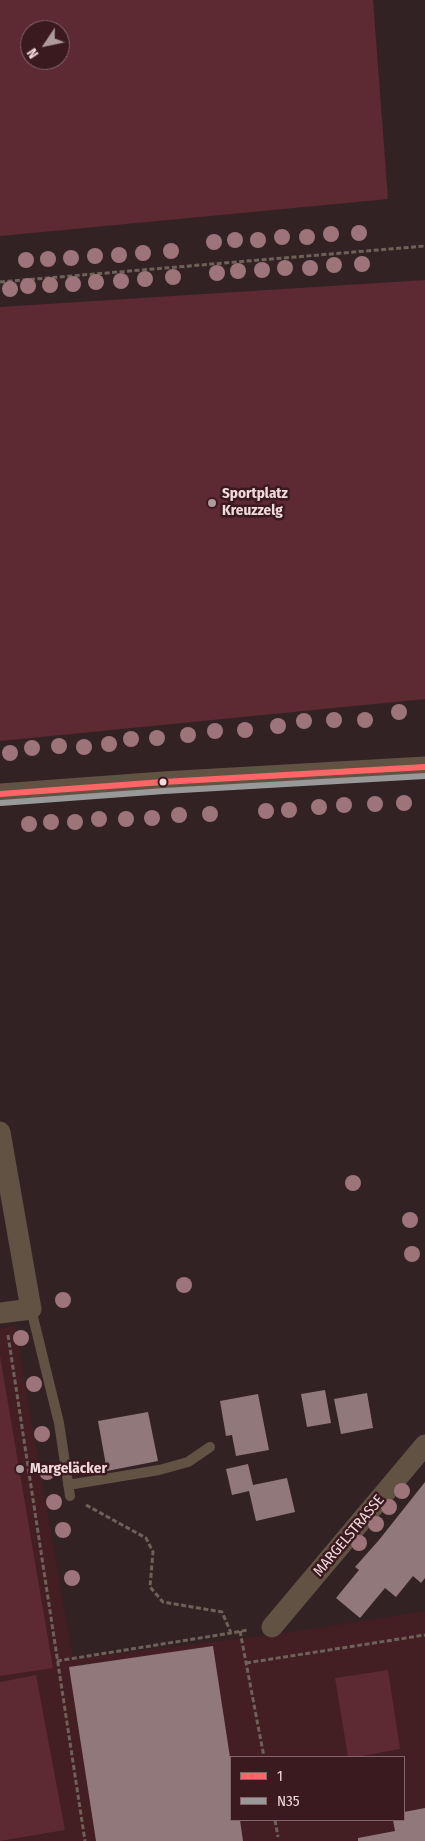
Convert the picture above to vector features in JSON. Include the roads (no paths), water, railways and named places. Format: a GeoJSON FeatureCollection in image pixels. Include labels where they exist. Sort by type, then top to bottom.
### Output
{"type":"FeatureCollection","features":[{"type":"Feature","properties":{"kind":"street"},"geometry":{"type":"LineString","coordinates":[[0,794],[163,782],[425,767]]}},
{"type":"Feature","properties":{"kind":"street"},"geometry":{"type":"LineString","coordinates":[[0,1132],[31,1309],[2,1312]]}},
{"type":"Feature","properties":{"kind":"street","name":"MARGELSTRASSE"},"geometry":{"type":"LineString","coordinates":[[272,1627],[425,1445]]}},
{"type":"Feature","properties":{"kind":"lane"},"geometry":{"type":"LineString","coordinates":[[31,1309],[59,1423],[70,1496]]}},
{"type":"Feature","properties":{"kind":"lane"},"geometry":{"type":"LineString","coordinates":[[68,1485],[159,1470],[188,1462],[210,1447]]}},
{"type":"Feature","properties":{"kind":"place","name":"Sportplatz Kreuzzelg"},"geometry":{"type":"Point","coordinates":[212,503]}},
{"type":"Feature","properties":{"kind":"place","name":"Margeläcker"},"geometry":{"type":"Point","coordinates":[20,1469]}}]}
